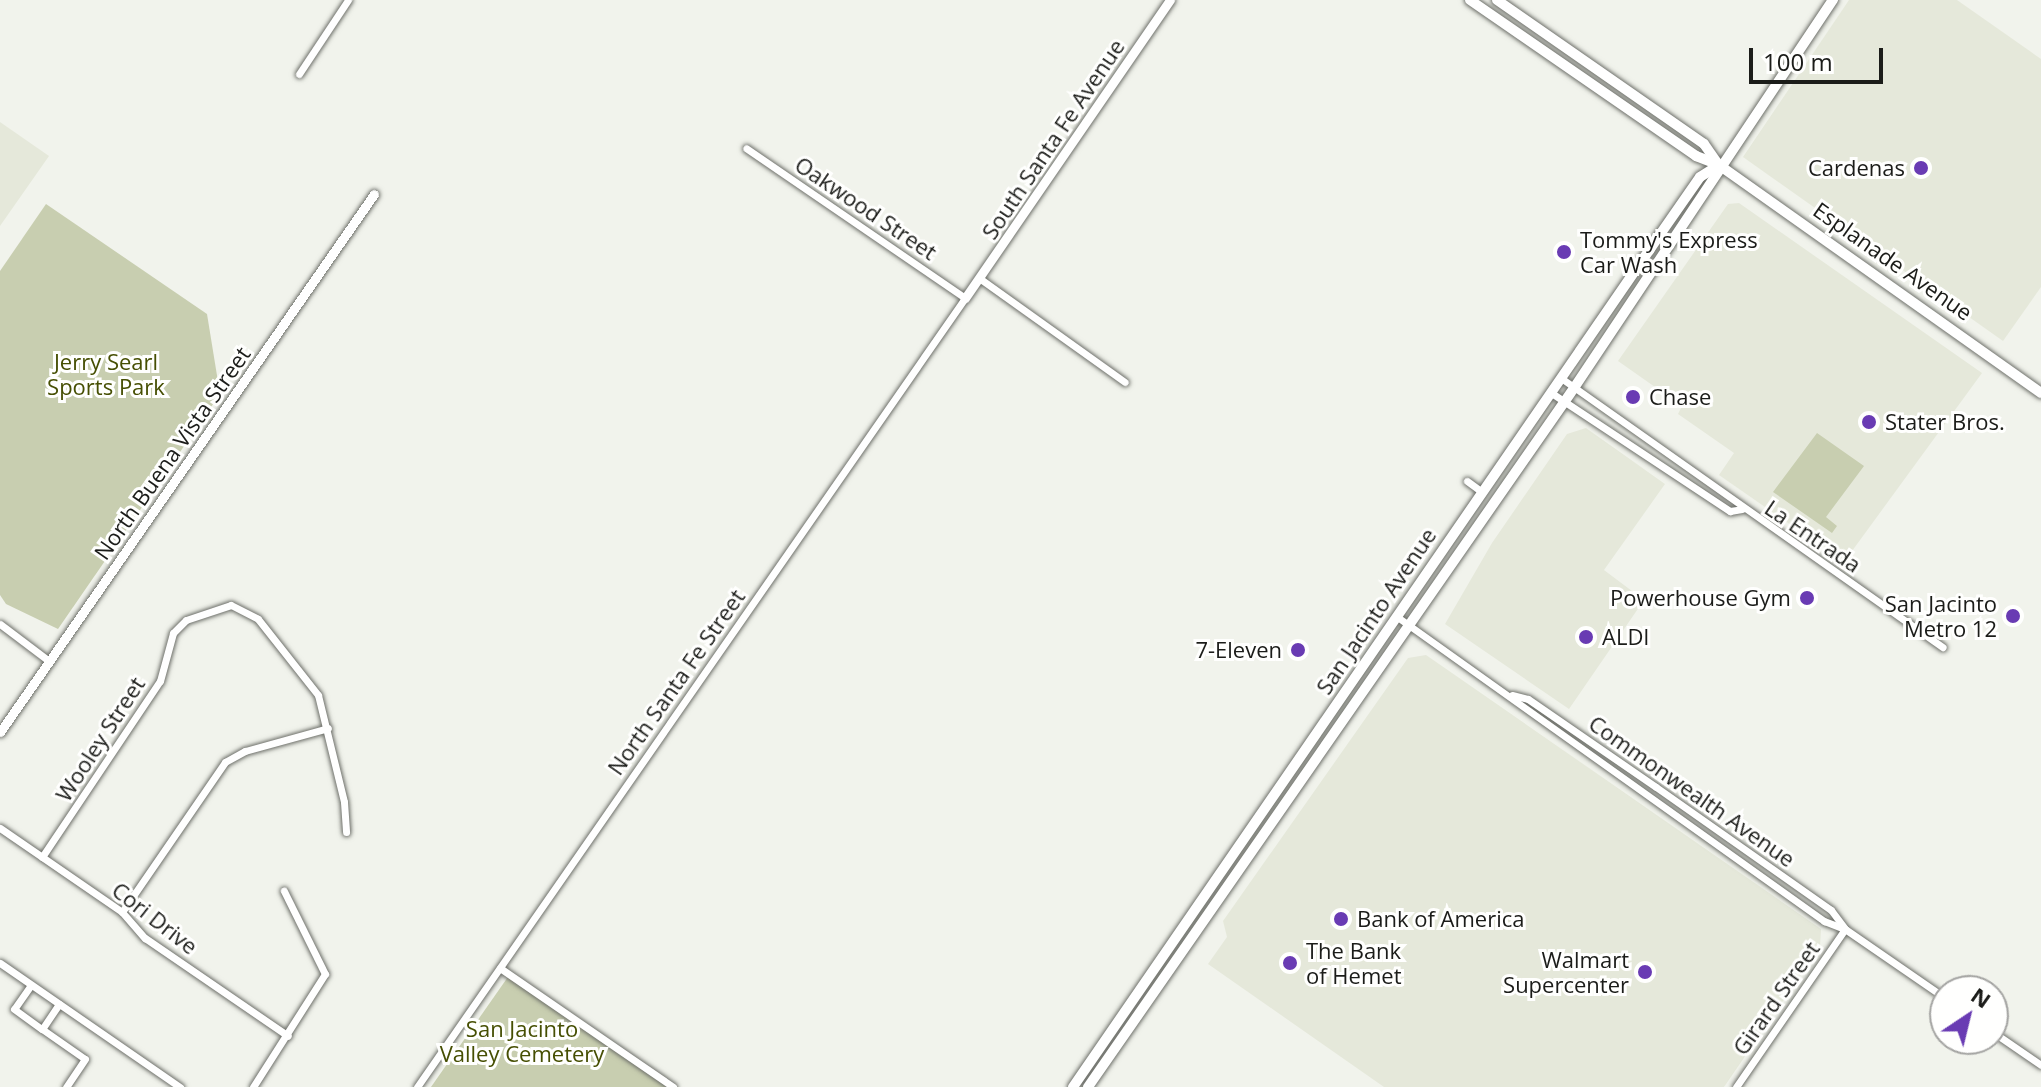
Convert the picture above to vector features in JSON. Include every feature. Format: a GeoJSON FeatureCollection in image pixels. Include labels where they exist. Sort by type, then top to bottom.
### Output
{"type":"FeatureCollection","features":[{"type":"Feature","properties":{"kind":"main road","name":"Esplanade Avenue"},"geometry":{"type":"LineString","coordinates":[[1470,0],[1696,156],[1719,165],[2041,393]]}},
{"type":"Feature","properties":{"kind":"main road","name":"Esplanade Avenue"},"geometry":{"type":"LineString","coordinates":[[1497,0],[1704,144],[1719,165]]}},
{"type":"Feature","properties":{"kind":"main road","name":"San Jacinto Avenue"},"geometry":{"type":"LineString","coordinates":[[1088,1087],[1290,801],[1574,388],[1713,184],[1719,165],[1833,0]]}},
{"type":"Feature","properties":{"kind":"main road","name":"San Jacinto Avenue"},"geometry":{"type":"LineString","coordinates":[[1073,1087],[1700,177],[1719,165]]}},
{"type":"Feature","properties":{"kind":"main road"},"geometry":{"type":"LineString","coordinates":[[1290,801],[1286,790],[1321,738],[1324,724]]}},
{"type":"Feature","properties":{"kind":"street"},"geometry":{"type":"LineString","coordinates":[[299,74],[348,0]]}},
{"type":"Feature","properties":{"kind":"street","name":"South Santa Fe Avenue"},"geometry":{"type":"LineString","coordinates":[[965,298],[1170,0]]}},
{"type":"Feature","properties":{"kind":"street","name":"Oakwood Street"},"geometry":{"type":"LineString","coordinates":[[746,148],[965,298]]}},
{"type":"Feature","properties":{"kind":"street","name":"North Buena Vista Street"},"geometry":{"type":"LineString","coordinates":[[0,732],[374,194]]}},
{"type":"Feature","properties":{"kind":"street"},"geometry":{"type":"LineString","coordinates":[[979,278],[1125,382]]}},
{"type":"Feature","properties":{"kind":"street","name":"North Santa Fe Street"},"geometry":{"type":"LineString","coordinates":[[417,1087],[965,298]]}},
{"type":"Feature","properties":{"kind":"street","name":"La Entrada"},"geometry":{"type":"LineString","coordinates":[[1561,378],[1742,509],[1943,647]]}},
{"type":"Feature","properties":{"kind":"street","name":"La Entrada"},"geometry":{"type":"LineString","coordinates":[[1550,392],[1730,511],[1742,509]]}},
{"type":"Feature","properties":{"kind":"street"},"geometry":{"type":"LineString","coordinates":[[1467,481],[1481,491]]}},
{"type":"Feature","properties":{"kind":"street","name":"Wooley Street"},"geometry":{"type":"LineString","coordinates":[[42,857],[160,681],[173,633],[186,620],[231,605],[247,610],[318,695],[328,728]]}},
{"type":"Feature","properties":{"kind":"street","name":"Commonwealth Avenue"},"geometry":{"type":"LineString","coordinates":[[1396,616],[1511,695],[1521,709],[1824,921],[1845,929],[1929,987]]}},
{"type":"Feature","properties":{"kind":"street"},"geometry":{"type":"LineString","coordinates":[[0,624],[49,661]]}},
{"type":"Feature","properties":{"kind":"street","name":"Commonwealth Avenue"},"geometry":{"type":"LineString","coordinates":[[1511,695],[1528,699],[1719,831],[1831,910],[1845,929]]}},
{"type":"Feature","properties":{"kind":"street"},"geometry":{"type":"LineString","coordinates":[[122,912],[225,762],[245,751],[328,728],[346,832]]}},
{"type":"Feature","properties":{"kind":"street","name":"Cori Drive"},"geometry":{"type":"LineString","coordinates":[[0,828],[122,912],[145,938],[288,1036]]}},
{"type":"Feature","properties":{"kind":"street"},"geometry":{"type":"LineString","coordinates":[[253,1087],[325,974],[284,891]]}},
{"type":"Feature","properties":{"kind":"street","name":"Girard Street"},"geometry":{"type":"LineString","coordinates":[[1736,1087],[1845,929]]}},
{"type":"Feature","properties":{"kind":"street"},"geometry":{"type":"LineString","coordinates":[[0,963],[180,1087]]}},
{"type":"Feature","properties":{"kind":"street"},"geometry":{"type":"LineString","coordinates":[[500,968],[673,1087]]}},
{"type":"Feature","properties":{"kind":"street"},"geometry":{"type":"LineString","coordinates":[[31,985],[14,1009],[85,1059],[66,1087]]}},
{"type":"Feature","properties":{"kind":"street"},"geometry":{"type":"LineString","coordinates":[[42,1029],[59,1004]]}},
{"type":"Feature","properties":{"kind":"street"},"geometry":{"type":"LineString","coordinates":[[2009,1043],[2041,1065]]}},
{"type":"Feature","properties":{"kind":"shaded area"},"geometry":{"type":"Polygon","coordinates":[[[1849,0],[1957,0],[2041,59],[2041,287],[2003,341],[1743,157],[1849,0]]]}},
{"type":"Feature","properties":{"kind":"shaded area"},"geometry":{"type":"Polygon","coordinates":[[[0,122],[49,156],[0,226],[0,122]]]}},
{"type":"Feature","properties":{"kind":"shaded area"},"geometry":{"type":"Polygon","coordinates":[[[1739,203],[1982,373],[1844,562],[1719,475],[1734,453],[1678,414],[1682,406],[1618,361],[1728,204],[1739,203]]]}},
{"type":"Feature","properties":{"kind":"shaded area"},"geometry":{"type":"Polygon","coordinates":[[[1586,428],[1665,484],[1604,570],[1644,600],[1569,709],[1445,624],[1492,543],[1567,434],[1586,428]]]}},
{"type":"Feature","properties":{"kind":"shaded area"},"geometry":{"type":"Polygon","coordinates":[[[1426,655],[1821,929],[1820,947],[1724,1087],[1384,1087],[1208,964],[1227,937],[1223,921],[1408,658],[1426,655]]]}},
{"type":"Feature","properties":{"kind":"green space","name":"Jerry Searl Sports Park"},"geometry":{"type":"Polygon","coordinates":[[[46,204],[207,314],[220,394],[58,629],[6,604],[0,595],[0,271],[46,204]]]}},
{"type":"Feature","properties":{"kind":"green space"},"geometry":{"type":"Polygon","coordinates":[[[1817,433],[1864,466],[1826,517],[1837,526],[1832,533],[1773,492],[1817,433]]]}},
{"type":"Feature","properties":{"kind":"green space","name":"San Jacinto Valley Cemetery"},"geometry":{"type":"Polygon","coordinates":[[[510,974],[671,1087],[431,1087],[510,974]]]}},
{"type":"Feature","properties":{"kind":"place","name":"Cardenas"},"geometry":{"type":"Point","coordinates":[1921,168]}},
{"type":"Feature","properties":{"kind":"place","name":"Tommy's Express Car Wash"},"geometry":{"type":"Point","coordinates":[1564,252]}},
{"type":"Feature","properties":{"kind":"place","name":"Chase"},"geometry":{"type":"Point","coordinates":[1633,397]}},
{"type":"Feature","properties":{"kind":"place","name":"Stater Bros."},"geometry":{"type":"Point","coordinates":[1869,422]}},
{"type":"Feature","properties":{"kind":"place","name":"Powerhouse Gym"},"geometry":{"type":"Point","coordinates":[1807,598]}},
{"type":"Feature","properties":{"kind":"place","name":"San Jacinto Metro 12"},"geometry":{"type":"Point","coordinates":[2013,616]}},
{"type":"Feature","properties":{"kind":"place","name":"ALDI"},"geometry":{"type":"Point","coordinates":[1586,637]}},
{"type":"Feature","properties":{"kind":"place","name":"7-Eleven"},"geometry":{"type":"Point","coordinates":[1298,650]}},
{"type":"Feature","properties":{"kind":"place","name":"Bank of America"},"geometry":{"type":"Point","coordinates":[1341,919]}},
{"type":"Feature","properties":{"kind":"place","name":"The Bank of Hemet"},"geometry":{"type":"Point","coordinates":[1290,963]}},
{"type":"Feature","properties":{"kind":"place","name":"Walmart Supercenter"},"geometry":{"type":"Point","coordinates":[1645,972]}}]}
